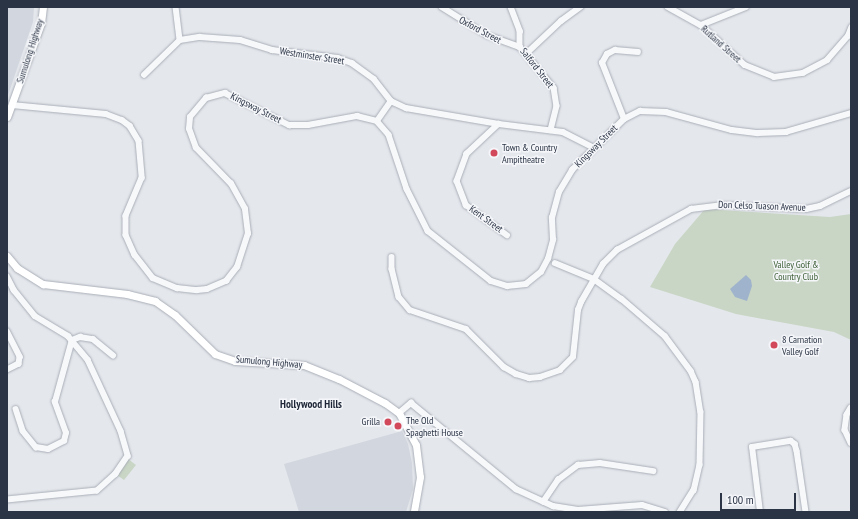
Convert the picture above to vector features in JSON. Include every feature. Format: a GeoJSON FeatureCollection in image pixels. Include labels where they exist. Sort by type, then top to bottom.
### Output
{"type":"FeatureCollection","features":[{"type":"Feature","properties":{"kind":"main road","name":"Sumulong Highway"},"geometry":{"type":"LineString","coordinates":[[7,117],[40,23],[43,7]]}},
{"type":"Feature","properties":{"kind":"main road","name":"Sumulong Highway"},"geometry":{"type":"LineString","coordinates":[[8,259],[17,268],[43,284],[127,294],[155,301],[175,315],[215,354],[235,361],[304,365],[344,382],[399,413],[410,431],[420,464],[419,492],[414,512]]}},
{"type":"Feature","properties":{"kind":"street"},"geometry":{"type":"LineString","coordinates":[[144,75],[180,40],[176,7]]}},
{"type":"Feature","properties":{"kind":"street","name":"Oxford Street"},"geometry":{"type":"LineString","coordinates":[[442,7],[487,35],[520,47]]}},
{"type":"Feature","properties":{"kind":"street","name":"Salford Street"},"geometry":{"type":"LineString","coordinates":[[511,7],[520,31],[520,47],[554,88],[557,106],[551,130]]}},
{"type":"Feature","properties":{"kind":"street"},"geometry":{"type":"LineString","coordinates":[[526,54],[561,21],[580,7]]}},
{"type":"Feature","properties":{"kind":"street","name":"Rutland Street"},"geometry":{"type":"LineString","coordinates":[[668,7],[700,25],[745,65],[774,78],[803,73],[827,60],[848,36],[851,28]]}},
{"type":"Feature","properties":{"kind":"street"},"geometry":{"type":"LineString","coordinates":[[700,25],[746,7]]}},
{"type":"Feature","properties":{"kind":"street","name":"Westminster Street"},"geometry":{"type":"LineString","coordinates":[[180,40],[200,37],[240,40],[272,50],[338,58],[352,63],[374,79],[391,101],[406,108],[499,124],[563,132],[593,147]]}},
{"type":"Feature","properties":{"kind":"street"},"geometry":{"type":"LineString","coordinates":[[624,118],[602,63],[607,54],[615,50],[638,52]]}},
{"type":"Feature","properties":{"kind":"street","name":"Kingsway Street"},"geometry":{"type":"LineString","coordinates":[[12,106],[106,114],[122,120],[130,126],[139,141],[142,178],[126,216],[126,235],[135,255],[153,278],[177,288],[197,290],[207,289],[226,280],[237,267],[248,234],[245,209],[231,184],[196,148],[189,129],[190,117],[197,106],[206,98],[225,93],[289,125],[308,125],[357,116],[377,121],[389,135],[407,189],[428,231],[491,281],[507,286],[526,284],[541,272],[551,246],[552,218],[559,192],[572,170],[593,147],[624,118],[640,111],[666,112],[732,130],[758,133],[786,132],[851,113]]}},
{"type":"Feature","properties":{"kind":"street"},"geometry":{"type":"LineString","coordinates":[[377,121],[391,101]]}},
{"type":"Feature","properties":{"kind":"street","name":"Kent Street"},"geometry":{"type":"LineString","coordinates":[[499,124],[467,154],[457,181],[466,205],[507,235]]}},
{"type":"Feature","properties":{"kind":"street","name":"Don Celso Tuason Avenue"},"geometry":{"type":"LineString","coordinates":[[392,257],[392,269],[399,297],[410,310],[466,329],[504,367],[516,374],[529,378],[560,370],[573,357],[578,310],[603,264],[617,250],[691,209],[723,205],[806,208],[820,206],[851,191]]}},
{"type":"Feature","properties":{"kind":"street"},"geometry":{"type":"LineString","coordinates":[[555,263],[594,279],[622,299],[665,336],[685,362],[696,382],[702,419],[699,473],[690,499],[680,512]]}},
{"type":"Feature","properties":{"kind":"street"},"geometry":{"type":"LineString","coordinates":[[7,276],[14,290],[35,316],[72,340],[96,373],[121,431],[128,458],[116,474],[97,491],[7,500]]}},
{"type":"Feature","properties":{"kind":"street"},"geometry":{"type":"LineString","coordinates":[[7,332],[20,357],[18,364],[7,370]]}},
{"type":"Feature","properties":{"kind":"street"},"geometry":{"type":"LineString","coordinates":[[72,340],[80,337],[92,339],[113,355]]}},
{"type":"Feature","properties":{"kind":"street"},"geometry":{"type":"LineString","coordinates":[[16,410],[23,431],[36,447],[48,449],[64,441],[66,433],[55,402],[72,340]]}},
{"type":"Feature","properties":{"kind":"street"},"geometry":{"type":"LineString","coordinates":[[399,413],[411,403],[516,489],[543,502],[571,510],[630,504],[647,506],[665,512]]}},
{"type":"Feature","properties":{"kind":"street"},"geometry":{"type":"LineString","coordinates":[[851,408],[847,415],[845,430],[851,443]]}},
{"type":"Feature","properties":{"kind":"street"},"geometry":{"type":"LineString","coordinates":[[760,512],[752,447],[790,441],[795,444],[797,451],[806,512]]}},
{"type":"Feature","properties":{"kind":"street"},"geometry":{"type":"LineString","coordinates":[[543,502],[558,480],[578,465],[600,462],[653,471]]}},
{"type":"Feature","properties":{"kind":"shaded area"},"geometry":{"type":"Polygon","coordinates":[[[7,7],[34,7],[33,22],[7,98],[7,7]]]}},
{"type":"Feature","properties":{"kind":"shaded area"},"geometry":{"type":"Polygon","coordinates":[[[402,431],[408,444],[412,463],[413,489],[406,512],[299,512],[284,464],[402,431]]]}},
{"type":"Feature","properties":{"kind":"green space","name":"Valley Golf & Country Club"},"geometry":{"type":"Polygon","coordinates":[[[705,209],[830,217],[851,214],[851,340],[834,332],[736,314],[650,287],[675,244],[705,209]]]}},
{"type":"Feature","properties":{"kind":"green space"},"geometry":{"type":"Polygon","coordinates":[[[128,459],[136,465],[124,480],[117,475],[128,459]]]}},
{"type":"Feature","properties":{"kind":"water"},"geometry":{"type":"Polygon","coordinates":[[[746,275],[751,280],[752,286],[747,301],[735,297],[730,289],[746,275]]]}},
{"type":"Feature","properties":{"kind":"place","name":"Town & Country Ampitheatre"},"geometry":{"type":"Point","coordinates":[494,153]}},
{"type":"Feature","properties":{"kind":"place","name":"8 Carnation Valley Golf"},"geometry":{"type":"Point","coordinates":[774,345]}},
{"type":"Feature","properties":{"kind":"place","name":"Grilla"},"geometry":{"type":"Point","coordinates":[388,422]}},
{"type":"Feature","properties":{"kind":"place","name":"The Old Spaghetti House"},"geometry":{"type":"Point","coordinates":[398,426]}},
{"type":"Feature","properties":{"kind":"district","name":"Hollywood Hills"},"geometry":{"type":"Point","coordinates":[311,404]}}]}
